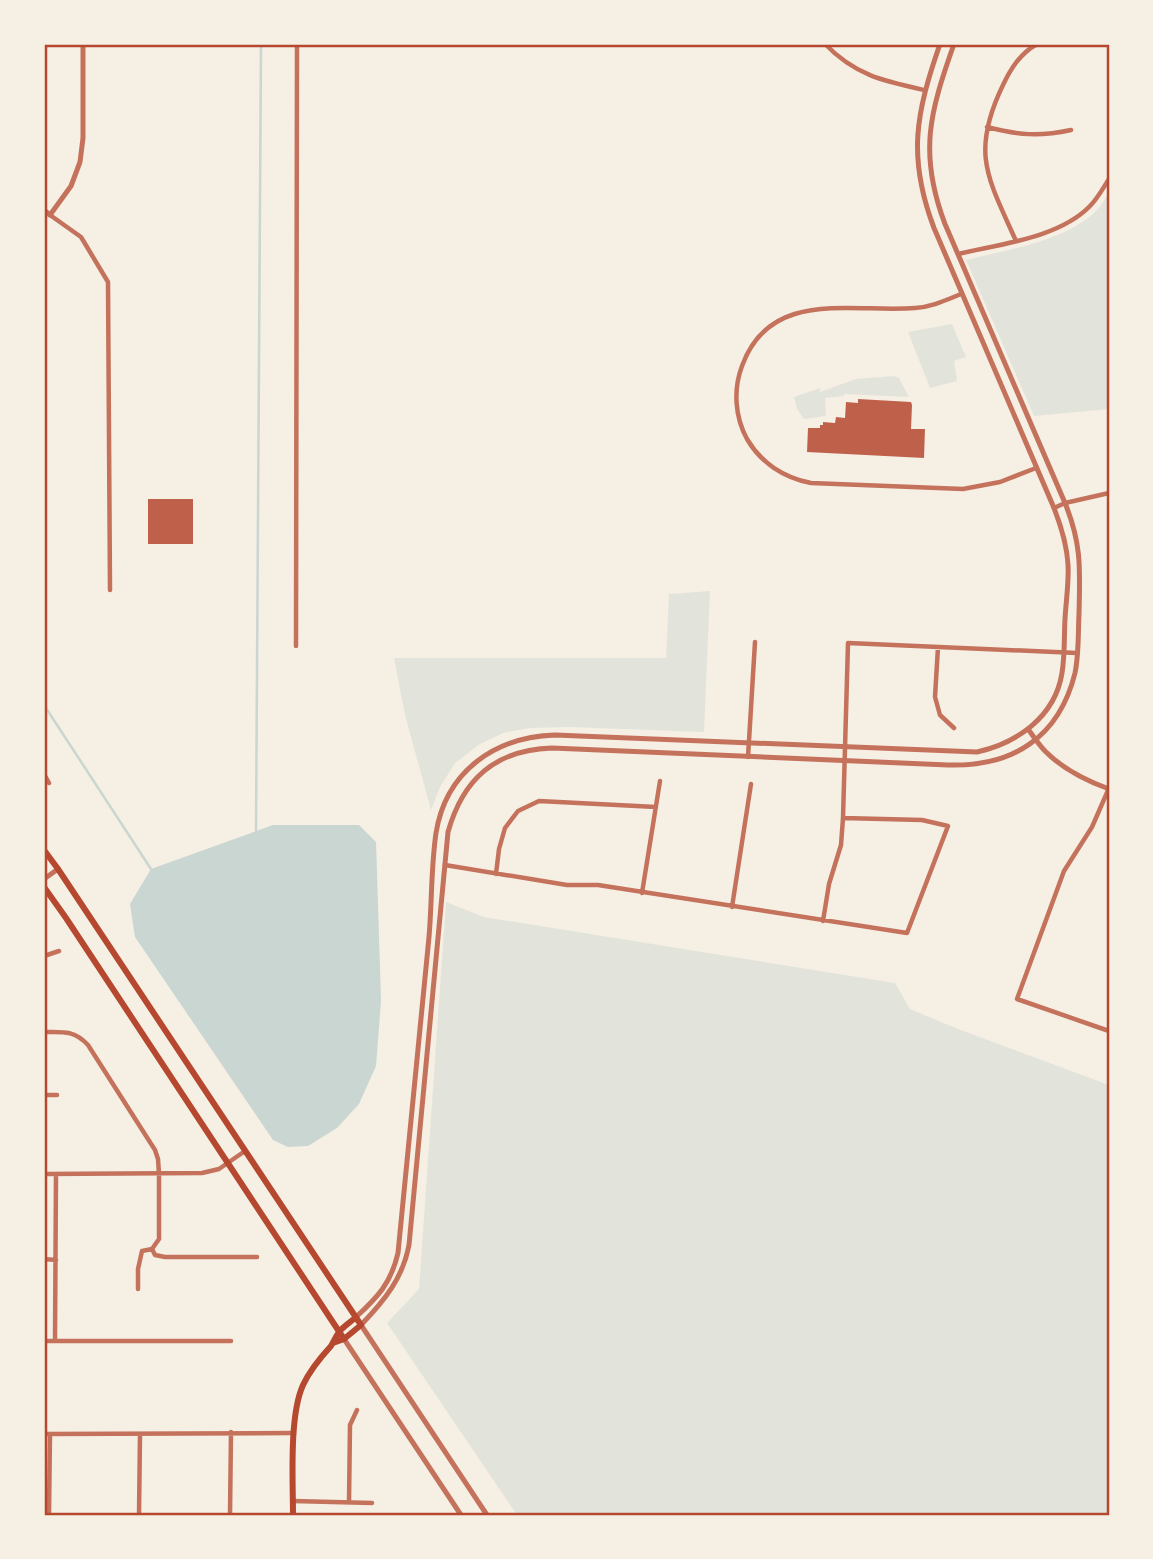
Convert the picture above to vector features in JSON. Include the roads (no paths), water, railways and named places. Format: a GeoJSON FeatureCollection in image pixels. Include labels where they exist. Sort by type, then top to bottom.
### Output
{"type":"FeatureCollection","features":[{"type":"Feature","properties":{"kind":"main road"},"geometry":{"type":"LineString","coordinates":[[44,850],[361,1325],[344,1339],[333,1343]]}},
{"type":"Feature","properties":{"kind":"main road"},"geometry":{"type":"LineString","coordinates":[[44,887],[344,1339]]}},
{"type":"Feature","properties":{"kind":"main road"},"geometry":{"type":"LineString","coordinates":[[293,1515],[294,1433],[297,1404],[302,1388],[314,1365],[339,1332],[356,1318]]}},
{"type":"Feature","properties":{"kind":"street"},"geometry":{"type":"LineString","coordinates":[[50,215],[71,186],[80,162],[83,138],[83,44]]}},
{"type":"Feature","properties":{"kind":"street"},"geometry":{"type":"LineString","coordinates":[[296,646],[297,44]]}},
{"type":"Feature","properties":{"kind":"street"},"geometry":{"type":"LineString","coordinates":[[825,44],[842,60],[862,73],[884,82],[937,93]]}},
{"type":"Feature","properties":{"kind":"street"},"geometry":{"type":"LineString","coordinates":[[356,1318],[387,1283],[399,1246],[429,937],[436,832],[447,799],[467,770],[493,749],[526,737],[555,735],[977,752],[993,749],[1020,736],[1051,703],[1062,674],[1068,568],[1065,541],[1054,508],[929,214],[919,171],[918,128],[925,90],[940,44]]}},
{"type":"Feature","properties":{"kind":"street"},"geometry":{"type":"LineString","coordinates":[[487,1515],[361,1325],[392,1289],[410,1245],[448,832],[454,811],[464,793],[476,778],[500,760],[535,748],[948,765],[986,763],[1029,746],[1036,739],[1051,723],[1065,701],[1075,671],[1080,566],[1077,535],[940,212],[931,173],[930,132],[937,93],[954,44]]}},
{"type":"Feature","properties":{"kind":"street"},"geometry":{"type":"LineString","coordinates":[[1016,241],[989,177],[985,149],[987,127],[1015,62],[1035,45]]}},
{"type":"Feature","properties":{"kind":"street"},"geometry":{"type":"LineString","coordinates":[[987,127],[1029,135],[1071,130]]}},
{"type":"Feature","properties":{"kind":"street"},"geometry":{"type":"LineString","coordinates":[[947,259],[1051,232],[1069,223],[1091,205],[1109,179]]}},
{"type":"Feature","properties":{"kind":"street"},"geometry":{"type":"LineString","coordinates":[[44,210],[81,237],[108,282],[110,590]]}},
{"type":"Feature","properties":{"kind":"street"},"geometry":{"type":"LineString","coordinates":[[973,289],[934,305],[916,308],[820,308],[791,315],[765,331],[752,346],[740,373],[737,393],[740,422],[748,440],[775,469],[802,481],[821,484],[963,489],[1000,482],[1047,463]]}},
{"type":"Feature","properties":{"kind":"street"},"geometry":{"type":"LineString","coordinates":[[1054,508],[1109,493]]}},
{"type":"Feature","properties":{"kind":"street"},"geometry":{"type":"LineString","coordinates":[[748,757],[755,642]]}},
{"type":"Feature","properties":{"kind":"street"},"geometry":{"type":"LineString","coordinates":[[823,921],[829,884],[841,845],[848,643],[1077,653]]}},
{"type":"Feature","properties":{"kind":"street"},"geometry":{"type":"LineString","coordinates":[[938,647],[935,697],[940,715],[954,728]]}},
{"type":"Feature","properties":{"kind":"street"},"geometry":{"type":"LineString","coordinates":[[1028,729],[1049,755],[1066,768],[1109,788],[1092,827],[1064,871],[1017,999],[1109,1031]]}},
{"type":"Feature","properties":{"kind":"street"},"geometry":{"type":"LineString","coordinates":[[44,774],[49,783]]}},
{"type":"Feature","properties":{"kind":"street"},"geometry":{"type":"LineString","coordinates":[[642,893],[660,780]]}},
{"type":"Feature","properties":{"kind":"street"},"geometry":{"type":"LineString","coordinates":[[732,907],[751,784]]}},
{"type":"Feature","properties":{"kind":"street"},"geometry":{"type":"LineString","coordinates":[[496,874],[505,828],[518,811],[539,801],[656,807]]}},
{"type":"Feature","properties":{"kind":"street"},"geometry":{"type":"LineString","coordinates":[[445,865],[567,885],[598,885],[907,933],[948,826],[922,820],[843,818]]}},
{"type":"Feature","properties":{"kind":"street"},"geometry":{"type":"LineString","coordinates":[[44,879],[58,869]]}},
{"type":"Feature","properties":{"kind":"street"},"geometry":{"type":"LineString","coordinates":[[44,956],[60,951]]}},
{"type":"Feature","properties":{"kind":"street"},"geometry":{"type":"LineString","coordinates":[[44,1031],[69,1032],[81,1037],[155,1150],[159,1174],[159,1238],[152,1248],[142,1251],[139,1259],[138,1289]]}},
{"type":"Feature","properties":{"kind":"street"},"geometry":{"type":"LineString","coordinates":[[44,1095],[57,1095]]}},
{"type":"Feature","properties":{"kind":"street"},"geometry":{"type":"LineString","coordinates":[[44,1174],[202,1174],[219,1169],[245,1152]]}},
{"type":"Feature","properties":{"kind":"street"},"geometry":{"type":"LineString","coordinates":[[55,1341],[56,1174]]}},
{"type":"Feature","properties":{"kind":"street"},"geometry":{"type":"LineString","coordinates":[[152,1248],[155,1255],[166,1257],[257,1257]]}},
{"type":"Feature","properties":{"kind":"street"},"geometry":{"type":"LineString","coordinates":[[44,1259],[55,1259]]}},
{"type":"Feature","properties":{"kind":"street"},"geometry":{"type":"LineString","coordinates":[[344,1339],[461,1515]]}},
{"type":"Feature","properties":{"kind":"street"},"geometry":{"type":"LineString","coordinates":[[44,1341],[231,1341]]}},
{"type":"Feature","properties":{"kind":"street"},"geometry":{"type":"LineString","coordinates":[[349,1502],[350,1425],[357,1410]]}},
{"type":"Feature","properties":{"kind":"street"},"geometry":{"type":"LineString","coordinates":[[230,1432],[230,1515]]}},
{"type":"Feature","properties":{"kind":"street"},"geometry":{"type":"LineString","coordinates":[[49,1515],[47,1434],[294,1433]]}},
{"type":"Feature","properties":{"kind":"street"},"geometry":{"type":"LineString","coordinates":[[139,1515],[140,1434]]}},
{"type":"Feature","properties":{"kind":"street"},"geometry":{"type":"LineString","coordinates":[[293,1501],[372,1503]]}},
{"type":"Feature","properties":{"kind":"waterway"},"geometry":{"type":"LineString","coordinates":[[256,831],[261,44]]}},
{"type":"Feature","properties":{"kind":"waterway"},"geometry":{"type":"LineString","coordinates":[[44,705],[151,869]]}}]}
